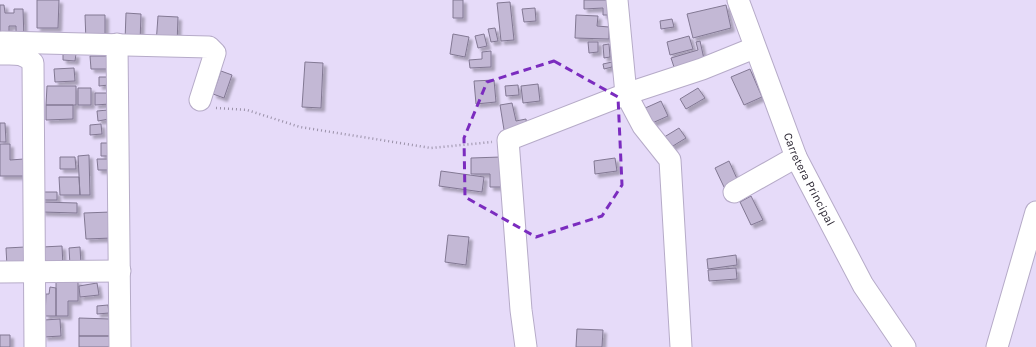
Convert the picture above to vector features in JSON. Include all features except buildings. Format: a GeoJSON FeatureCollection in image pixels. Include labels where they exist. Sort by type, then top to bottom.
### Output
{"type":"FeatureCollection","features":[{"type":"Feature","properties":{"kind":"street"},"geometry":{"type":"LineString","coordinates":[[617,0],[626,94],[644,126],[670,160],[681,347]]}},
{"type":"Feature","properties":{"kind":"street","name":"Carretera Principal"},"geometry":{"type":"LineString","coordinates":[[738,0],[754,48],[796,157],[863,285],[905,347]]}},
{"type":"Feature","properties":{"kind":"street"},"geometry":{"type":"LineString","coordinates":[[0,42],[209,46],[215,53],[200,100]]}},
{"type":"Feature","properties":{"kind":"street"},"geometry":{"type":"LineString","coordinates":[[117,44],[120,347]]}},
{"type":"Feature","properties":{"kind":"street"},"geometry":{"type":"LineString","coordinates":[[526,347],[508,140],[626,94],[702,70],[754,48]]}},
{"type":"Feature","properties":{"kind":"street"},"geometry":{"type":"LineString","coordinates":[[0,54],[18,54],[27,56],[33,63],[35,347]]}},
{"type":"Feature","properties":{"kind":"street"},"geometry":{"type":"LineString","coordinates":[[734,192],[796,157]]}},
{"type":"Feature","properties":{"kind":"street"},"geometry":{"type":"LineString","coordinates":[[997,347],[1036,212]]}},
{"type":"Feature","properties":{"kind":"street"},"geometry":{"type":"LineString","coordinates":[[0,272],[34,273],[120,271]]}},
{"type":"Feature","properties":{"kind":"path"},"geometry":{"type":"LineString","coordinates":[[200,100],[216,108],[247,110],[300,127],[431,148],[508,140]]}},
{"type":"Feature","properties":{"kind":"highlighted area"},"geometry":{"type":"Polygon","coordinates":[[[554,61],[618,97],[622,185],[602,216],[536,237],[465,197],[464,138],[487,82],[554,61]]]}}]}
